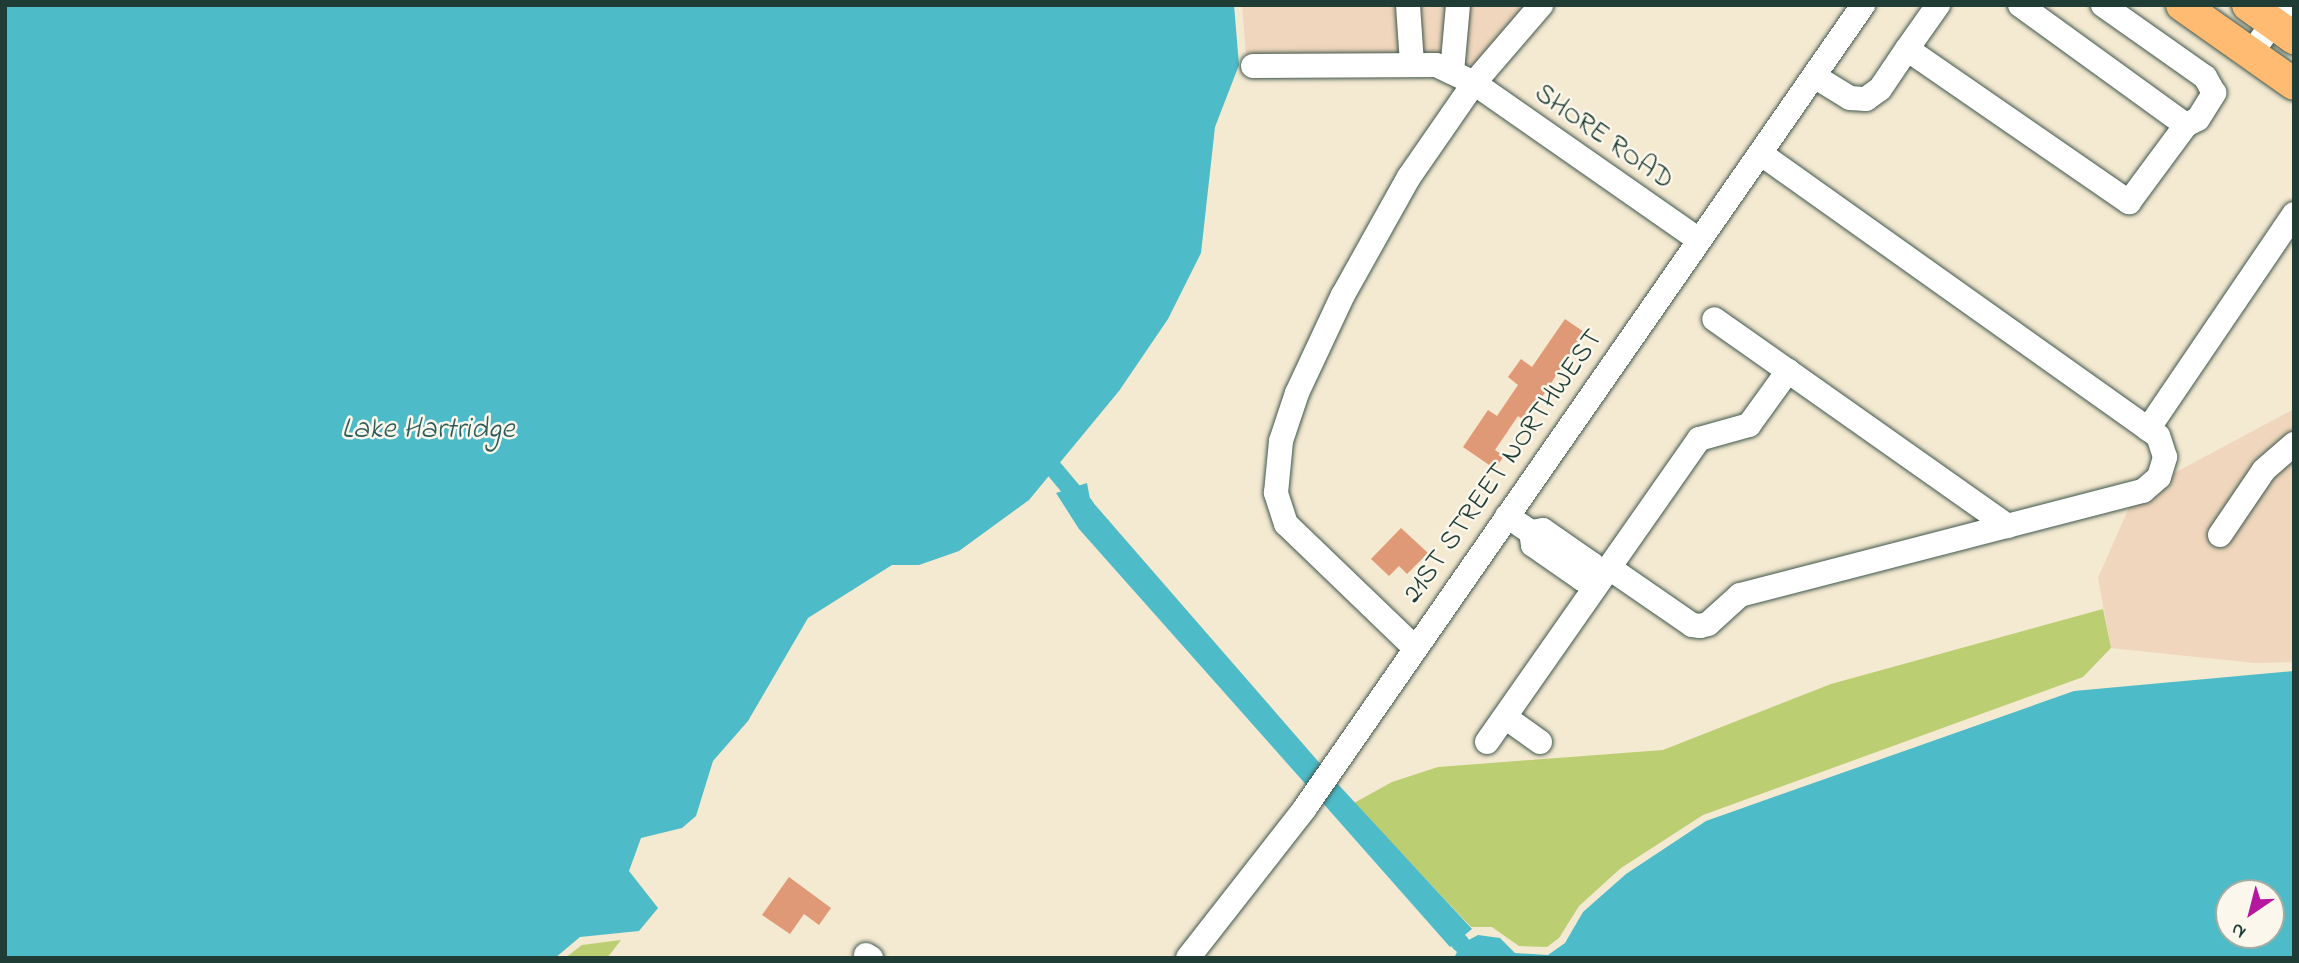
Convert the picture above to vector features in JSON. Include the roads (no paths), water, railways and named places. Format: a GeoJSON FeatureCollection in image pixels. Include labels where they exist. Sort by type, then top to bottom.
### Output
{"type":"FeatureCollection","features":[{"type":"Feature","properties":{"kind":"main road"},"geometry":{"type":"LineString","coordinates":[[2182,5],[2294,83]]}},
{"type":"Feature","properties":{"kind":"street"},"geometry":{"type":"LineString","coordinates":[[1408,5],[1412,63]]}},
{"type":"Feature","properties":{"kind":"street"},"geometry":{"type":"LineString","coordinates":[[1452,72],[1458,5]]}},
{"type":"Feature","properties":{"kind":"street"},"geometry":{"type":"LineString","coordinates":[[1415,648],[1286,524],[1276,493],[1275,471],[1292,406],[1343,295],[1409,177],[1474,83],[1541,5]]}},
{"type":"Feature","properties":{"kind":"street","name":"21ST STREET NORTHWEST"},"geometry":{"type":"LineString","coordinates":[[1188,958],[1339,760],[1863,5]]}},
{"type":"Feature","properties":{"kind":"street"},"geometry":{"type":"LineString","coordinates":[[1814,76],[1850,98],[1866,99],[1880,89],[1938,5]]}},
{"type":"Feature","properties":{"kind":"street"},"geometry":{"type":"LineString","coordinates":[[2020,5],[2186,125]]}},
{"type":"Feature","properties":{"kind":"street"},"geometry":{"type":"LineString","coordinates":[[1908,49],[2129,202],[2186,125],[2198,119],[2214,93],[2205,77],[2103,5]]}},
{"type":"Feature","properties":{"kind":"street"},"geometry":{"type":"LineString","coordinates":[[2251,54],[2275,18]]}},
{"type":"Feature","properties":{"kind":"street","name":"SHORE ROAD"},"geometry":{"type":"LineString","coordinates":[[1253,66],[1412,63],[1436,65],[1474,83],[1699,240]]}},
{"type":"Feature","properties":{"kind":"street"},"geometry":{"type":"LineString","coordinates":[[1507,516],[1542,540],[1582,579],[1600,575],[1692,625],[1700,626],[1708,624],[1740,595],[2143,491],[2159,477],[2165,457],[2158,436],[1760,153]]}},
{"type":"Feature","properties":{"kind":"street"},"geometry":{"type":"LineString","coordinates":[[2148,429],[2294,214]]}},
{"type":"Feature","properties":{"kind":"street"},"geometry":{"type":"LineString","coordinates":[[1714,319],[2008,526]]}},
{"type":"Feature","properties":{"kind":"street"},"geometry":{"type":"LineString","coordinates":[[1487,742],[1600,575],[1699,439],[1749,425],[1788,371]]}},
{"type":"Feature","properties":{"kind":"street"},"geometry":{"type":"LineString","coordinates":[[2220,536],[2264,470],[2294,444]]}},
{"type":"Feature","properties":{"kind":"street"},"geometry":{"type":"LineString","coordinates":[[1505,717],[1540,741]]}},
{"type":"Feature","properties":{"kind":"water","name":"Lake Hartridge"},"geometry":{"type":"Polygon","coordinates":[[[5,5],[1234,5],[1239,65],[1215,127],[1201,253],[1168,319],[1119,391],[1029,500],[959,551],[919,565],[892,565],[808,618],[748,721],[713,761],[696,816],[682,828],[641,838],[629,871],[658,908],[639,931],[580,937],[555,958],[5,958],[5,5]]]}},
{"type":"Feature","properties":{"kind":"water"},"geometry":{"type":"Polygon","coordinates":[[[1087,483],[1090,499],[1323,767],[1309,788],[1079,529],[1056,493],[1087,483]]]}},
{"type":"Feature","properties":{"kind":"water"},"geometry":{"type":"Polygon","coordinates":[[[2294,671],[2294,958],[1454,958],[1461,944],[1478,935],[1500,938],[1515,953],[1548,955],[1565,943],[1583,912],[1626,874],[1706,821],[2074,691],[2294,671]]]}},
{"type":"Feature","properties":{"kind":"water"},"geometry":{"type":"Polygon","coordinates":[[[1335,781],[1472,929],[1450,947],[1321,801],[1335,781]]]}},
{"type":"Feature","properties":{"kind":"waterway"},"geometry":{"type":"LineString","coordinates":[[1054,469],[1085,506]]}},
{"type":"Feature","properties":{"kind":"waterway"},"geometry":{"type":"LineString","coordinates":[[1441,920],[1461,944]]}}]}
